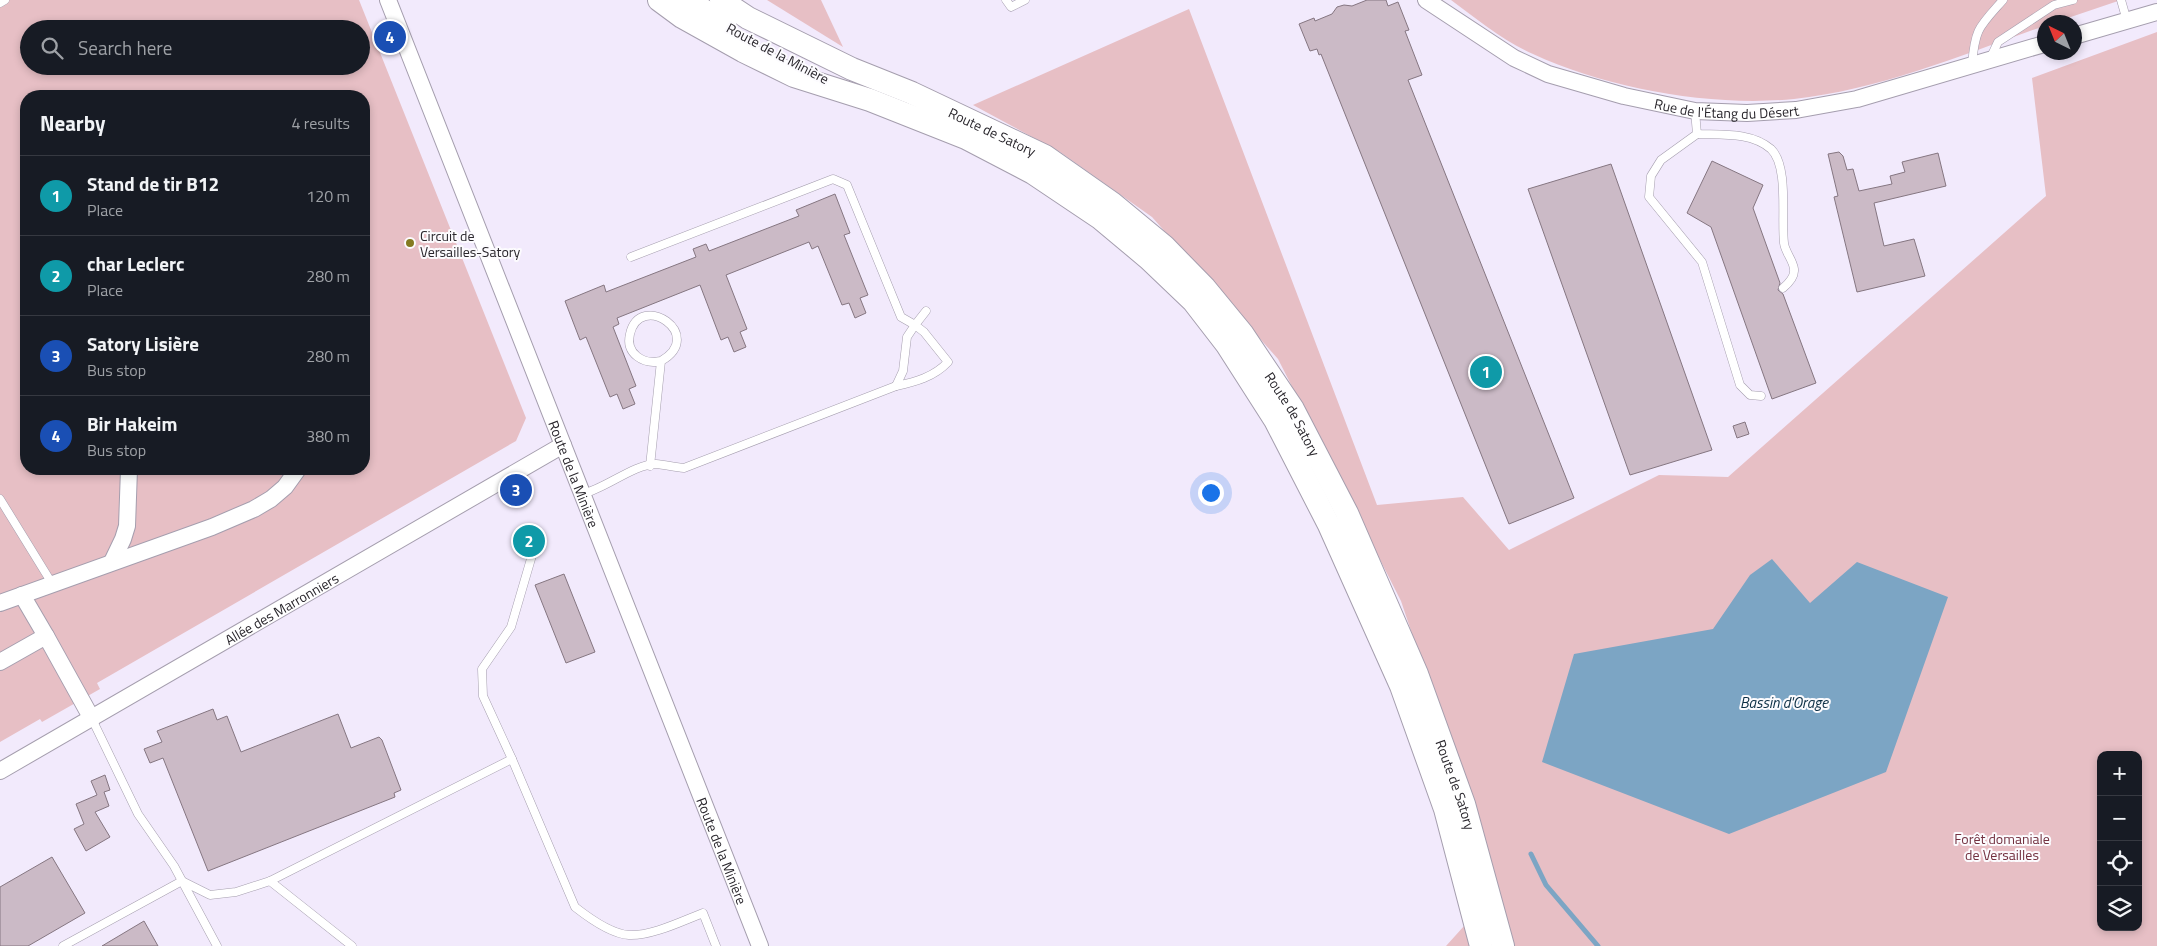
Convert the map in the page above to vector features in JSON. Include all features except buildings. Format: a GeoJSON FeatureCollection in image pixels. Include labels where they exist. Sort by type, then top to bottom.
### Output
{"type":"FeatureCollection","features":[{"type":"Feature","properties":{"kind":"main road"},"geometry":{"type":"LineString","coordinates":[[659,0],[682,17],[743,51],[794,76],[870,100]]}},
{"type":"Feature","properties":{"kind":"main road","name":"Route de la Minière"},"geometry":{"type":"LineString","coordinates":[[688,0],[710,16],[801,67],[870,100]]}},
{"type":"Feature","properties":{"kind":"main road","name":"Route de la Minière"},"geometry":{"type":"LineString","coordinates":[[721,0],[748,18],[852,69]]}},
{"type":"Feature","properties":{"kind":"main road"},"geometry":{"type":"LineString","coordinates":[[746,0],[852,69]]}},
{"type":"Feature","properties":{"kind":"main road","name":"Route de Satory"},"geometry":{"type":"LineString","coordinates":[[852,69],[912,93],[1044,156],[1112,203],[1164,246],[1205,288],[1242,333],[1293,409],[1347,513],[1417,674],[1464,804],[1503,946]]}},
{"type":"Feature","properties":{"kind":"main road","name":"Route de Satory"},"geometry":{"type":"LineString","coordinates":[[870,100],[966,138],[1033,173],[1100,218],[1149,259],[1193,301],[1227,345],[1275,420],[1329,525],[1401,686],[1445,809],[1481,946]]}},
{"type":"Feature","properties":{"kind":"street","name":"Route de la Minière"},"geometry":{"type":"LineString","coordinates":[[388,0],[760,946]]}},
{"type":"Feature","properties":{"kind":"street","name":"Rue de l'Étang du Désert"},"geometry":{"type":"LineString","coordinates":[[1426,0],[1514,58],[1548,74],[1624,96],[1695,111],[1747,113],[1796,110],[1858,99],[2037,46]]}},
{"type":"Feature","properties":{"kind":"street"},"geometry":{"type":"LineString","coordinates":[[2082,34],[2157,12]]}},
{"type":"Feature","properties":{"kind":"street","name":"Allée des Marronniers"},"geometry":{"type":"LineString","coordinates":[[0,771],[563,446]]}},
{"type":"Feature","properties":{"kind":"street"},"geometry":{"type":"LineString","coordinates":[[112,562],[127,526],[129,475]]}},
{"type":"Feature","properties":{"kind":"street"},"geometry":{"type":"LineString","coordinates":[[0,603],[212,528],[271,499],[286,487],[294,475]]}},
{"type":"Feature","properties":{"kind":"street"},"geometry":{"type":"LineString","coordinates":[[22,595],[92,719]]}},
{"type":"Feature","properties":{"kind":"street"},"geometry":{"type":"LineString","coordinates":[[0,662],[46,636]]}},
{"type":"Feature","properties":{"kind":"lane"},"geometry":{"type":"LineString","coordinates":[[0,3],[5,0]]}},
{"type":"Feature","properties":{"kind":"lane"},"geometry":{"type":"LineString","coordinates":[[1006,0],[1011,7],[1025,0]]}},
{"type":"Feature","properties":{"kind":"lane"},"geometry":{"type":"LineString","coordinates":[[1972,65],[1974,38],[1981,25],[2003,0]]}},
{"type":"Feature","properties":{"kind":"lane"},"geometry":{"type":"LineString","coordinates":[[1990,60],[1998,42],[2054,5],[2072,0]]}},
{"type":"Feature","properties":{"kind":"lane"},"geometry":{"type":"LineString","coordinates":[[2121,0],[2127,21]]}},
{"type":"Feature","properties":{"kind":"lane"},"geometry":{"type":"LineString","coordinates":[[1695,111],[1697,134]]}},
{"type":"Feature","properties":{"kind":"lane"},"geometry":{"type":"LineString","coordinates":[[1761,396],[1750,395],[1740,385],[1702,262],[1649,196],[1651,176],[1661,160],[1697,134],[1746,136],[1762,142],[1773,151],[1781,165],[1784,245],[1794,269],[1791,280],[1783,288]]}},
{"type":"Feature","properties":{"kind":"lane"},"geometry":{"type":"LineString","coordinates":[[582,494],[594,491],[617,479],[655,464],[684,468],[896,386],[915,382],[942,369],[948,362],[924,332],[901,317],[847,185],[833,179],[632,257]]}},
{"type":"Feature","properties":{"kind":"lane"},"geometry":{"type":"LineString","coordinates":[[896,386],[903,372],[907,337],[926,311]]}},
{"type":"Feature","properties":{"kind":"lane"},"geometry":{"type":"LineString","coordinates":[[646,316],[660,316],[667,320],[676,331],[676,346],[668,358],[661,362],[646,362],[633,353],[630,346],[629,338],[634,324],[646,316]]}},
{"type":"Feature","properties":{"kind":"lane"},"geometry":{"type":"LineString","coordinates":[[650,466],[661,362]]}},
{"type":"Feature","properties":{"kind":"lane"},"geometry":{"type":"LineString","coordinates":[[0,499],[53,584]]}},
{"type":"Feature","properties":{"kind":"lane"},"geometry":{"type":"LineString","coordinates":[[533,552],[511,627],[482,669],[483,696],[575,907],[596,924],[629,935],[657,931],[703,913],[716,946]]}},
{"type":"Feature","properties":{"kind":"lane"},"geometry":{"type":"LineString","coordinates":[[92,719],[138,814],[174,866],[217,946]]}},
{"type":"Feature","properties":{"kind":"lane"},"geometry":{"type":"LineString","coordinates":[[182,881],[210,895],[236,892],[270,881],[512,759]]}},
{"type":"Feature","properties":{"kind":"lane"},"geometry":{"type":"LineString","coordinates":[[63,946],[182,881]]}},
{"type":"Feature","properties":{"kind":"lane"},"geometry":{"type":"LineString","coordinates":[[270,881],[352,946]]}},
{"type":"Feature","properties":{"kind":"green space","name":"Circuit de Versailles-Satory"},"geometry":{"type":"Polygon","coordinates":[[[0,0],[359,0],[367,20],[20,20],[20,75],[370,75],[370,28],[526,418],[516,441],[97,683],[100,689],[42,722],[40,719],[0,742],[0,0]]]}},
{"type":"Feature","properties":{"kind":"green space"},"geometry":{"type":"Polygon","coordinates":[[[767,0],[821,0],[843,47],[767,0]]]}},
{"type":"Feature","properties":{"kind":"green space"},"geometry":{"type":"Polygon","coordinates":[[[1451,0],[2121,0],[2077,15],[2037,15],[2037,29],[1921,70],[1890,79],[1826,94],[1762,101],[1695,98],[1627,86],[1594,77],[1533,54],[1511,43],[1451,0]]]}},
{"type":"Feature","properties":{"kind":"green space","name":"Forêt domaniale de Versailles"},"geometry":{"type":"Polygon","coordinates":[[[1189,9],[1377,505],[1463,497],[1509,550],[1659,475],[1728,477],[2046,196],[2032,78],[2157,32],[2157,946],[1446,946],[1492,895],[1446,735],[1401,601],[1278,359],[1152,217],[1060,152],[973,105],[1189,9]]]}},
{"type":"Feature","properties":{"kind":"water","name":"Bassin d'Orage"},"geometry":{"type":"Polygon","coordinates":[[[1772,559],[1810,603],[1857,562],[1948,597],[1886,772],[1729,834],[1542,762],[1574,654],[1713,629],[1750,575],[1772,559]]]}},
{"type":"Feature","properties":{"kind":"waterway"},"geometry":{"type":"LineString","coordinates":[[1531,854],[1546,885],[1598,946]]}},
{"type":"Feature","properties":{"kind":"place","name":"Bir Hakeim"},"geometry":{"type":"Point","coordinates":[390,37]}},
{"type":"Feature","properties":{"kind":"place","name":"Circuit de Versailles-Satory"},"geometry":{"type":"Point","coordinates":[410,243]}},
{"type":"Feature","properties":{"kind":"place","name":"Stand de tir B12"},"geometry":{"type":"Point","coordinates":[1486,372]}},
{"type":"Feature","properties":{"kind":"place","name":"Satory Lisière"},"geometry":{"type":"Point","coordinates":[516,490]}},
{"type":"Feature","properties":{"kind":"place","name":"char Leclerc"},"geometry":{"type":"Point","coordinates":[529,541]}}]}
